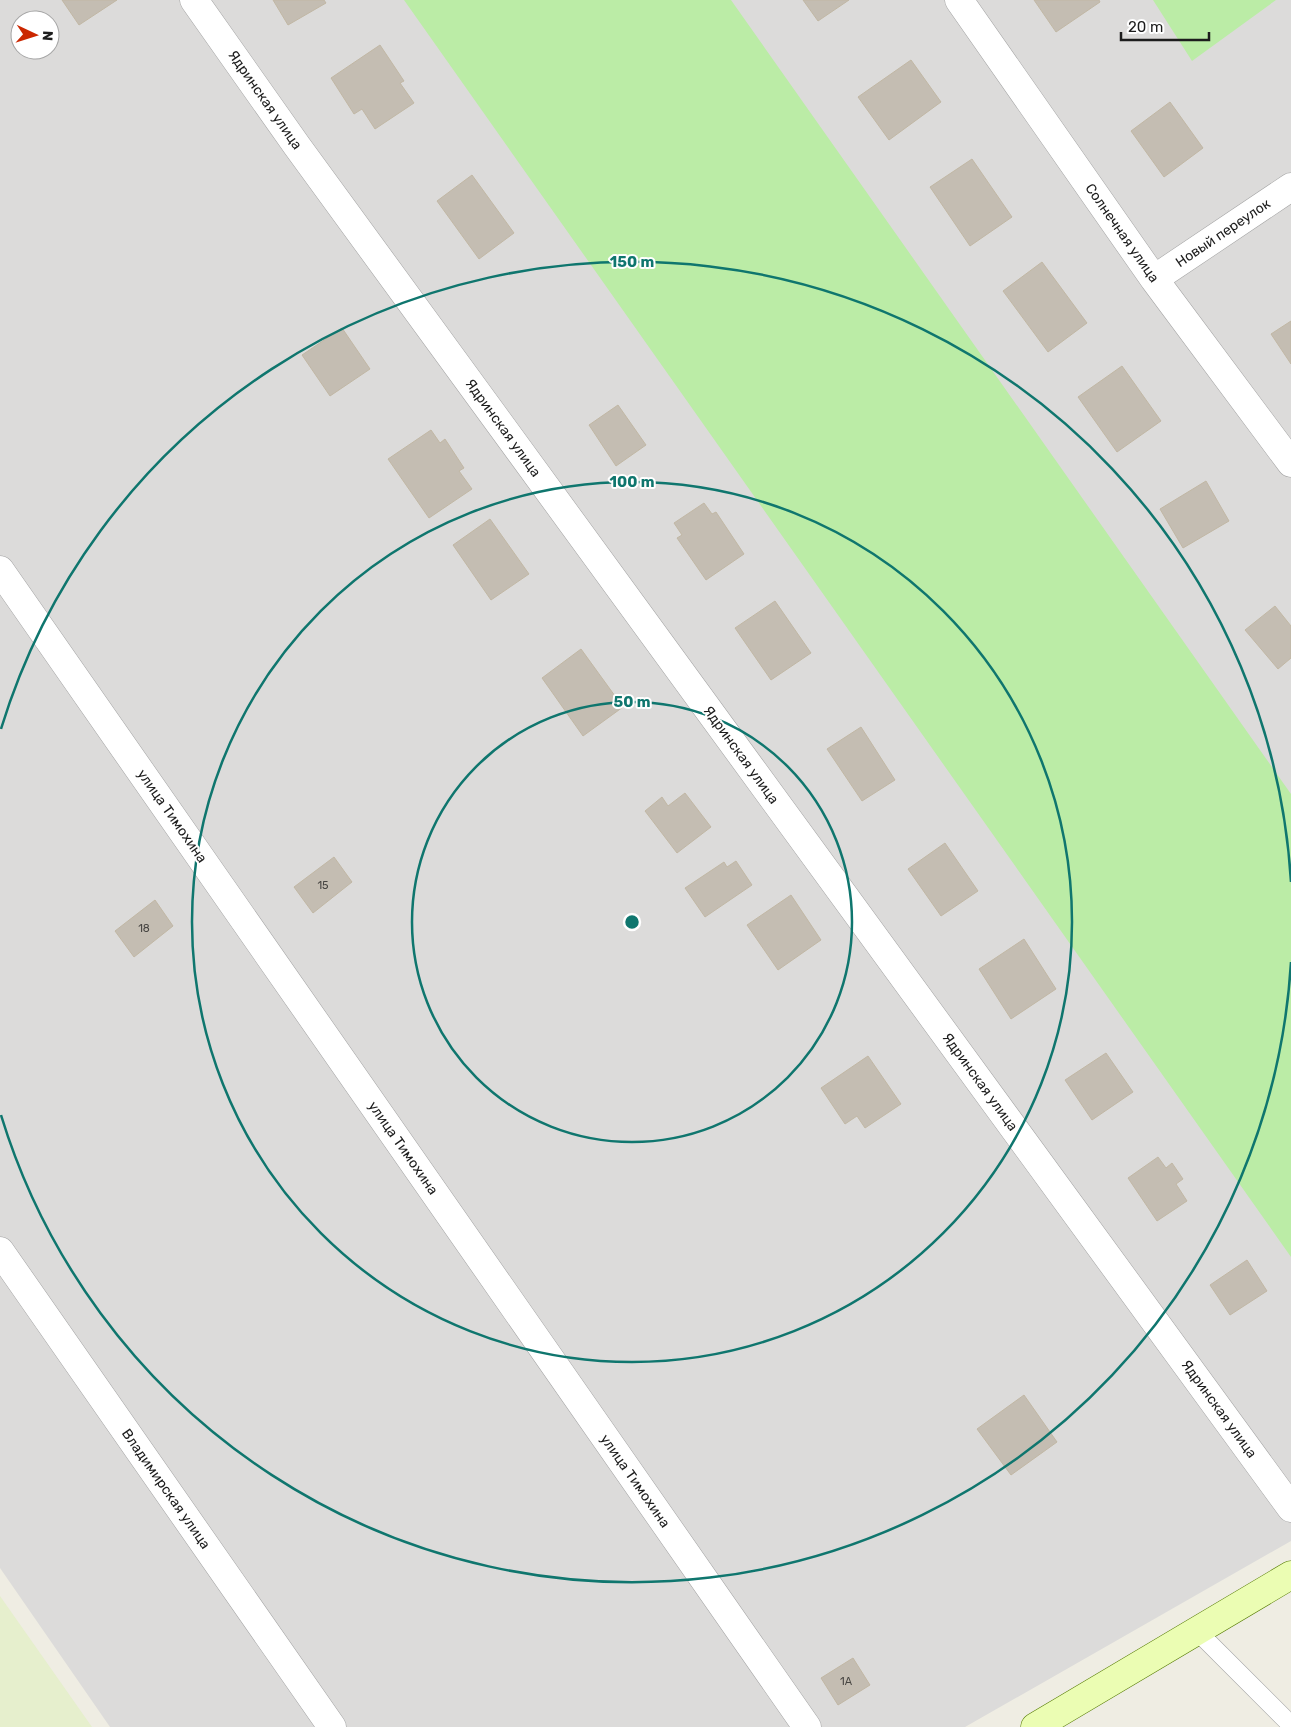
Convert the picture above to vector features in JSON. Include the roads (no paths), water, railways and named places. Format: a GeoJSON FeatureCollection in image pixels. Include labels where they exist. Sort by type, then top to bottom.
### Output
{"type":"FeatureCollection","features":[{"type":"Feature","properties":{"kind":"main road"},"geometry":{"type":"LineString","coordinates":[[1035,1727],[1291,1575]]}},
{"type":"Feature","properties":{"kind":"street","name":"Ядринская улица"},"geometry":{"type":"LineString","coordinates":[[194,0],[297,146],[1291,1508]]}},
{"type":"Feature","properties":{"kind":"street","name":"Солнечная улица"},"geometry":{"type":"LineString","coordinates":[[959,0],[1154,279],[1291,462]]}},
{"type":"Feature","properties":{"kind":"street","name":"Новый переулок"},"geometry":{"type":"LineString","coordinates":[[1154,279],[1291,187]]}},
{"type":"Feature","properties":{"kind":"street","name":"улица Тимохина"},"geometry":{"type":"LineString","coordinates":[[0,570],[806,1727]]}},
{"type":"Feature","properties":{"kind":"street","name":"Владимирская улица"},"geometry":{"type":"LineString","coordinates":[[0,1251],[332,1727]]}},
{"type":"Feature","properties":{"kind":"lane"},"geometry":{"type":"LineString","coordinates":[[1197,1631],[1291,1725]]}}]}
